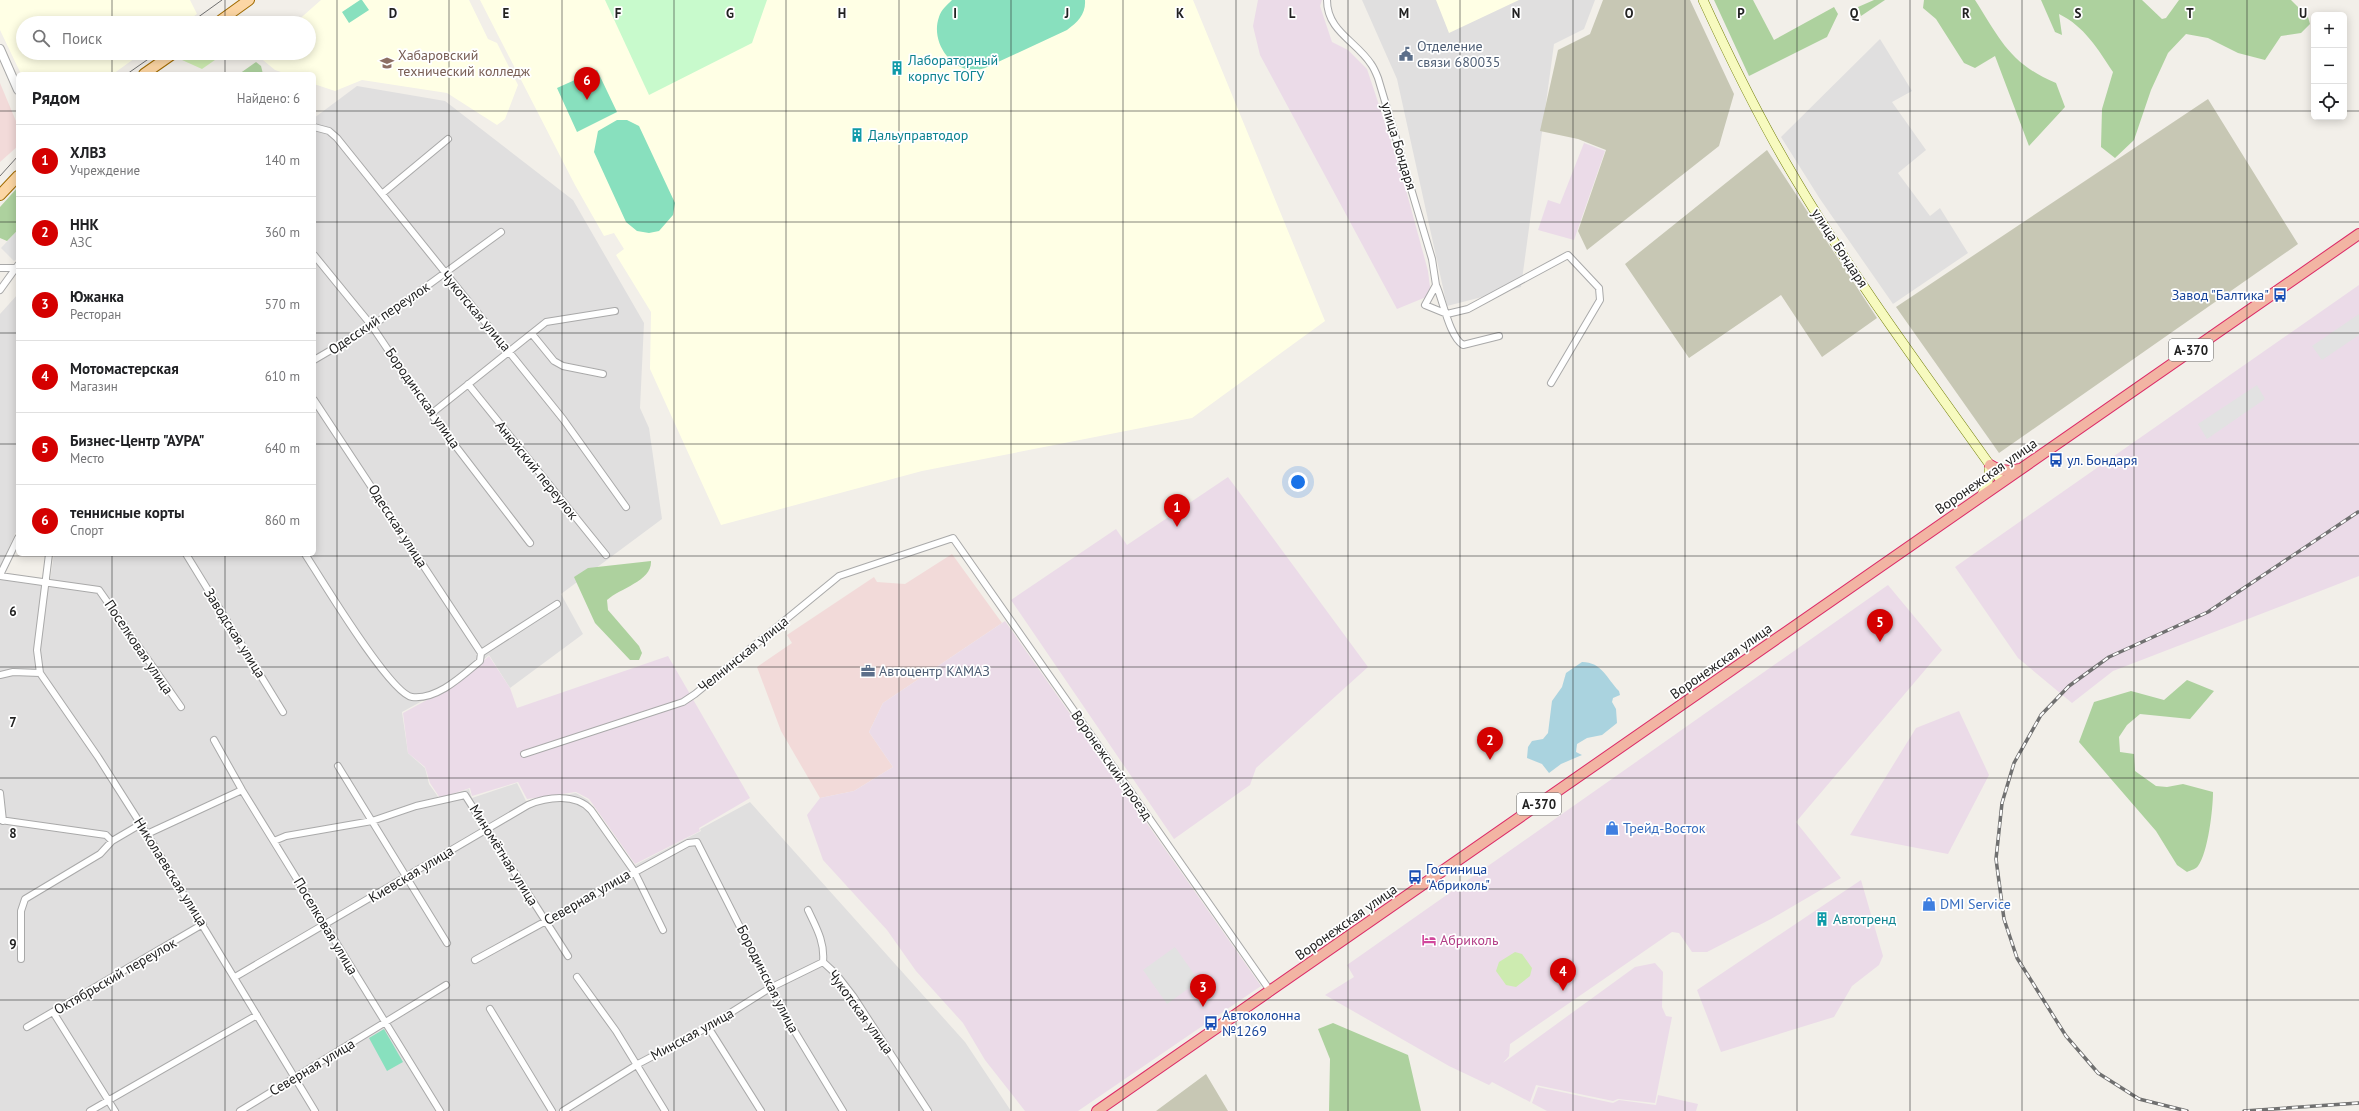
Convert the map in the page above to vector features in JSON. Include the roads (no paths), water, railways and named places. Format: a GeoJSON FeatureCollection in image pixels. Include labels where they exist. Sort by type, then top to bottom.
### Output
{"type":"FeatureCollection","features":[{"type":"Feature","properties":{"kind":"highway","name":"Воронежская улица"},"geometry":{"type":"LineString","coordinates":[[1097,1111],[1271,992],[2359,234]]}},
{"type":"Feature","properties":{"kind":"highway"},"geometry":{"type":"LineString","coordinates":[[1990,465],[2009,471],[2023,467]]}},
{"type":"Feature","properties":{"kind":"main road"},"geometry":{"type":"LineString","coordinates":[[227,16],[249,0]]}},
{"type":"Feature","properties":{"kind":"main road","name":"улица Бондаря"},"geometry":{"type":"LineString","coordinates":[[1703,0],[1742,84],[1796,180],[1849,264],[2002,482]]}},
{"type":"Feature","properties":{"kind":"main road"},"geometry":{"type":"LineString","coordinates":[[147,72],[164,60]]}},
{"type":"Feature","properties":{"kind":"main road"},"geometry":{"type":"LineString","coordinates":[[0,195],[16,178]]}},
{"type":"Feature","properties":{"kind":"main road"},"geometry":{"type":"LineString","coordinates":[[1981,497],[1988,482],[1990,465]]}},
{"type":"Feature","properties":{"kind":"street","name":"улица Бондаря"},"geometry":{"type":"LineString","coordinates":[[1327,0],[1329,15],[1338,30],[1371,64],[1378,78],[1423,226],[1436,285],[1453,334],[1463,345],[1498,336]]}},
{"type":"Feature","properties":{"kind":"street"},"geometry":{"type":"LineString","coordinates":[[0,49],[16,85]]}},
{"type":"Feature","properties":{"kind":"street","name":"Чукотская улица"},"geometry":{"type":"LineString","coordinates":[[316,128],[329,131],[337,138],[383,193],[444,273],[563,418],[626,507]]}},
{"type":"Feature","properties":{"kind":"street"},"geometry":{"type":"LineString","coordinates":[[383,193],[448,139]]}},
{"type":"Feature","properties":{"kind":"street","name":"Одесский переулок"},"geometry":{"type":"LineString","coordinates":[[316,359],[372,326],[501,232]]}},
{"type":"Feature","properties":{"kind":"street"},"geometry":{"type":"LineString","coordinates":[[1436,285],[1425,305],[1447,314],[1468,309],[1568,255],[1599,288],[1600,300],[1551,383]]}},
{"type":"Feature","properties":{"kind":"street","name":"Бородинская улица"},"geometry":{"type":"LineString","coordinates":[[316,257],[372,326],[431,414],[530,543]]}},
{"type":"Feature","properties":{"kind":"street"},"geometry":{"type":"LineString","coordinates":[[0,268],[16,266]]}},
{"type":"Feature","properties":{"kind":"street"},"geometry":{"type":"LineString","coordinates":[[0,290],[16,266]]}},
{"type":"Feature","properties":{"kind":"street"},"geometry":{"type":"LineString","coordinates":[[431,414],[546,322],[615,311]]}},
{"type":"Feature","properties":{"kind":"street"},"geometry":{"type":"LineString","coordinates":[[532,334],[554,362],[563,366],[603,374]]}},
{"type":"Feature","properties":{"kind":"street","name":"Анюйский переулок"},"geometry":{"type":"LineString","coordinates":[[468,384],[606,555]]}},
{"type":"Feature","properties":{"kind":"street","name":"Одесская улица"},"geometry":{"type":"LineString","coordinates":[[316,403],[481,653]]}},
{"type":"Feature","properties":{"kind":"street","name":"Воронежский проезд"},"geometry":{"type":"LineString","coordinates":[[953,538],[1271,992]]}},
{"type":"Feature","properties":{"kind":"street","name":"Челнинская улица"},"geometry":{"type":"LineString","coordinates":[[524,754],[683,702],[695,694],[839,576],[953,538]]}},
{"type":"Feature","properties":{"kind":"street"},"geometry":{"type":"LineString","coordinates":[[0,576],[16,542]]}},
{"type":"Feature","properties":{"kind":"street"},"geometry":{"type":"LineString","coordinates":[[0,675],[13,672],[40,673],[37,650],[49,556]]}},
{"type":"Feature","properties":{"kind":"street","name":"Заводская улица"},"geometry":{"type":"LineString","coordinates":[[187,556],[283,712]]}},
{"type":"Feature","properties":{"kind":"street"},"geometry":{"type":"LineString","coordinates":[[306,556],[382,670],[401,691],[410,697],[422,698],[457,680],[480,661],[481,653],[557,604]]}},
{"type":"Feature","properties":{"kind":"street","name":"Поселковая улица"},"geometry":{"type":"LineString","coordinates":[[0,576],[99,590],[181,708]]}},
{"type":"Feature","properties":{"kind":"street","name":"Николаевская улица"},"geometry":{"type":"LineString","coordinates":[[40,673],[98,757],[141,824],[315,1111]]}},
{"type":"Feature","properties":{"kind":"street","name":"Поселковая улица"},"geometry":{"type":"LineString","coordinates":[[214,740],[242,790],[440,1111]]}},
{"type":"Feature","properties":{"kind":"street"},"geometry":{"type":"LineString","coordinates":[[338,766],[447,943]]}},
{"type":"Feature","properties":{"kind":"street"},"geometry":{"type":"LineString","coordinates":[[147,834],[242,790]]}},
{"type":"Feature","properties":{"kind":"street"},"geometry":{"type":"LineString","coordinates":[[0,793],[2,820],[106,836],[112,841]]}},
{"type":"Feature","properties":{"kind":"street","name":"Миномётная улица"},"geometry":{"type":"LineString","coordinates":[[372,821],[416,806],[464,795],[568,956]]}},
{"type":"Feature","properties":{"kind":"street","name":"Киевская улица"},"geometry":{"type":"LineString","coordinates":[[235,977],[406,878],[486,829],[528,805],[542,801],[576,798],[586,804],[634,871]]}},
{"type":"Feature","properties":{"kind":"street"},"geometry":{"type":"LineString","coordinates":[[274,841],[286,836],[372,821]]}},
{"type":"Feature","properties":{"kind":"street"},"geometry":{"type":"LineString","coordinates":[[21,959],[21,911],[25,899],[100,854],[112,841],[141,824]]}},
{"type":"Feature","properties":{"kind":"street","name":"Северная улица"},"geometry":{"type":"LineString","coordinates":[[475,960],[634,871],[688,843],[694,841],[699,844]]}},
{"type":"Feature","properties":{"kind":"street","name":"Бородинская улица"},"geometry":{"type":"LineString","coordinates":[[699,844],[770,988],[843,1111]]}},
{"type":"Feature","properties":{"kind":"street"},"geometry":{"type":"LineString","coordinates":[[634,871],[663,930]]}},
{"type":"Feature","properties":{"kind":"street","name":"Чукотская улица"},"geometry":{"type":"LineString","coordinates":[[808,910],[822,940],[824,951],[823,962],[836,974],[853,996],[928,1111]]}},
{"type":"Feature","properties":{"kind":"street","name":"Октябрьский переулок"},"geometry":{"type":"LineString","coordinates":[[27,1027],[203,924]]}},
{"type":"Feature","properties":{"kind":"street","name":"Минская улица"},"geometry":{"type":"LineString","coordinates":[[563,1111],[638,1064],[708,1027],[770,988],[823,962]]}},
{"type":"Feature","properties":{"kind":"street"},"geometry":{"type":"LineString","coordinates":[[577,977],[638,1064],[665,1111]]}},
{"type":"Feature","properties":{"kind":"street","name":"Северная улица"},"geometry":{"type":"LineString","coordinates":[[240,1111],[446,985]]}},
{"type":"Feature","properties":{"kind":"street"},"geometry":{"type":"LineString","coordinates":[[490,1009],[552,1111]]}},
{"type":"Feature","properties":{"kind":"street"},"geometry":{"type":"LineString","coordinates":[[53,1012],[115,1111]]}},
{"type":"Feature","properties":{"kind":"street"},"geometry":{"type":"LineString","coordinates":[[90,1111],[257,1015]]}},
{"type":"Feature","properties":{"kind":"street"},"geometry":{"type":"LineString","coordinates":[[708,1027],[761,1111]]}},
{"type":"Feature","properties":{"kind":"water"},"geometry":{"type":"Polygon","coordinates":[[[1582,662],[1595,665],[1599,668],[1619,691],[1620,695],[1613,698],[1612,702],[1616,709],[1617,723],[1602,735],[1587,738],[1577,744],[1576,752],[1582,755],[1561,764],[1549,773],[1542,764],[1527,758],[1528,747],[1532,741],[1543,739],[1548,733],[1552,701],[1562,687],[1566,673],[1582,662]]]}},
{"type":"Feature","properties":{"kind":"tram line"},"geometry":{"type":"LineString","coordinates":[[200,16],[222,0]]}},
{"type":"Feature","properties":{"kind":"tram line"},"geometry":{"type":"LineString","coordinates":[[130,72],[147,60]]}},
{"type":"Feature","properties":{"kind":"tram line"},"geometry":{"type":"LineString","coordinates":[[0,176],[16,158]]}},
{"type":"Feature","properties":{"kind":"railway"},"geometry":{"type":"LineString","coordinates":[[2187,1111],[2139,1099],[2098,1073],[2066,1036],[2017,958],[2004,919],[1996,859],[2002,803],[2014,763],[2041,715],[2069,686],[2109,657],[2208,612],[2358,512]]}},
{"type":"Feature","properties":{"kind":"railway"},"geometry":{"type":"LineString","coordinates":[[2244,1111],[2359,1103]]}},
{"type":"Feature","properties":{"kind":"place","name":"Отделение связи 680035"},"geometry":{"type":"Point","coordinates":[1406,54]}},
{"type":"Feature","properties":{"kind":"place","name":"Хабаровский технический колледж"},"geometry":{"type":"Point","coordinates":[387,63]}},
{"type":"Feature","properties":{"kind":"place","name":"Лабораторный корпус ТОГУ"},"geometry":{"type":"Point","coordinates":[897,68]}},
{"type":"Feature","properties":{"kind":"place","name":"теннисные корты"},"geometry":{"type":"Point","coordinates":[587,100]}},
{"type":"Feature","properties":{"kind":"place","name":"Дальуправтодор"},"geometry":{"type":"Point","coordinates":[857,135]}},
{"type":"Feature","properties":{"kind":"place","name":"Завод \"Балтика\""},"geometry":{"type":"Point","coordinates":[2280,295]}},
{"type":"Feature","properties":{"kind":"place","name":"ул. Бондаря"},"geometry":{"type":"Point","coordinates":[2056,460]}},
{"type":"Feature","properties":{"kind":"place","name":"ХЛВЗ"},"geometry":{"type":"Point","coordinates":[1177,527]}},
{"type":"Feature","properties":{"kind":"place","name":"Бизнес-Центр \"АУРА\""},"geometry":{"type":"Point","coordinates":[1880,642]}},
{"type":"Feature","properties":{"kind":"place","name":"Автоцентр КАМАЗ"},"geometry":{"type":"Point","coordinates":[868,671]}},
{"type":"Feature","properties":{"kind":"place","name":"ННК"},"geometry":{"type":"Point","coordinates":[1490,760]}},
{"type":"Feature","properties":{"kind":"place","name":"Трейд-Восток"},"geometry":{"type":"Point","coordinates":[1612,828]}},
{"type":"Feature","properties":{"kind":"place","name":"Гостиница \"Абриколь\""},"geometry":{"type":"Point","coordinates":[1415,877]}},
{"type":"Feature","properties":{"kind":"place","name":"DMI Service"},"geometry":{"type":"Point","coordinates":[1929,904]}},
{"type":"Feature","properties":{"kind":"place","name":"Автотренд"},"geometry":{"type":"Point","coordinates":[1822,919]}},
{"type":"Feature","properties":{"kind":"place","name":"Абриколь"},"geometry":{"type":"Point","coordinates":[1429,940]}},
{"type":"Feature","properties":{"kind":"place","name":"Мотомастерская"},"geometry":{"type":"Point","coordinates":[1563,991]}},
{"type":"Feature","properties":{"kind":"place","name":"Южанка"},"geometry":{"type":"Point","coordinates":[1203,1007]}},
{"type":"Feature","properties":{"kind":"place","name":"Автоколонна №1269"},"geometry":{"type":"Point","coordinates":[1211,1023]}}]}
